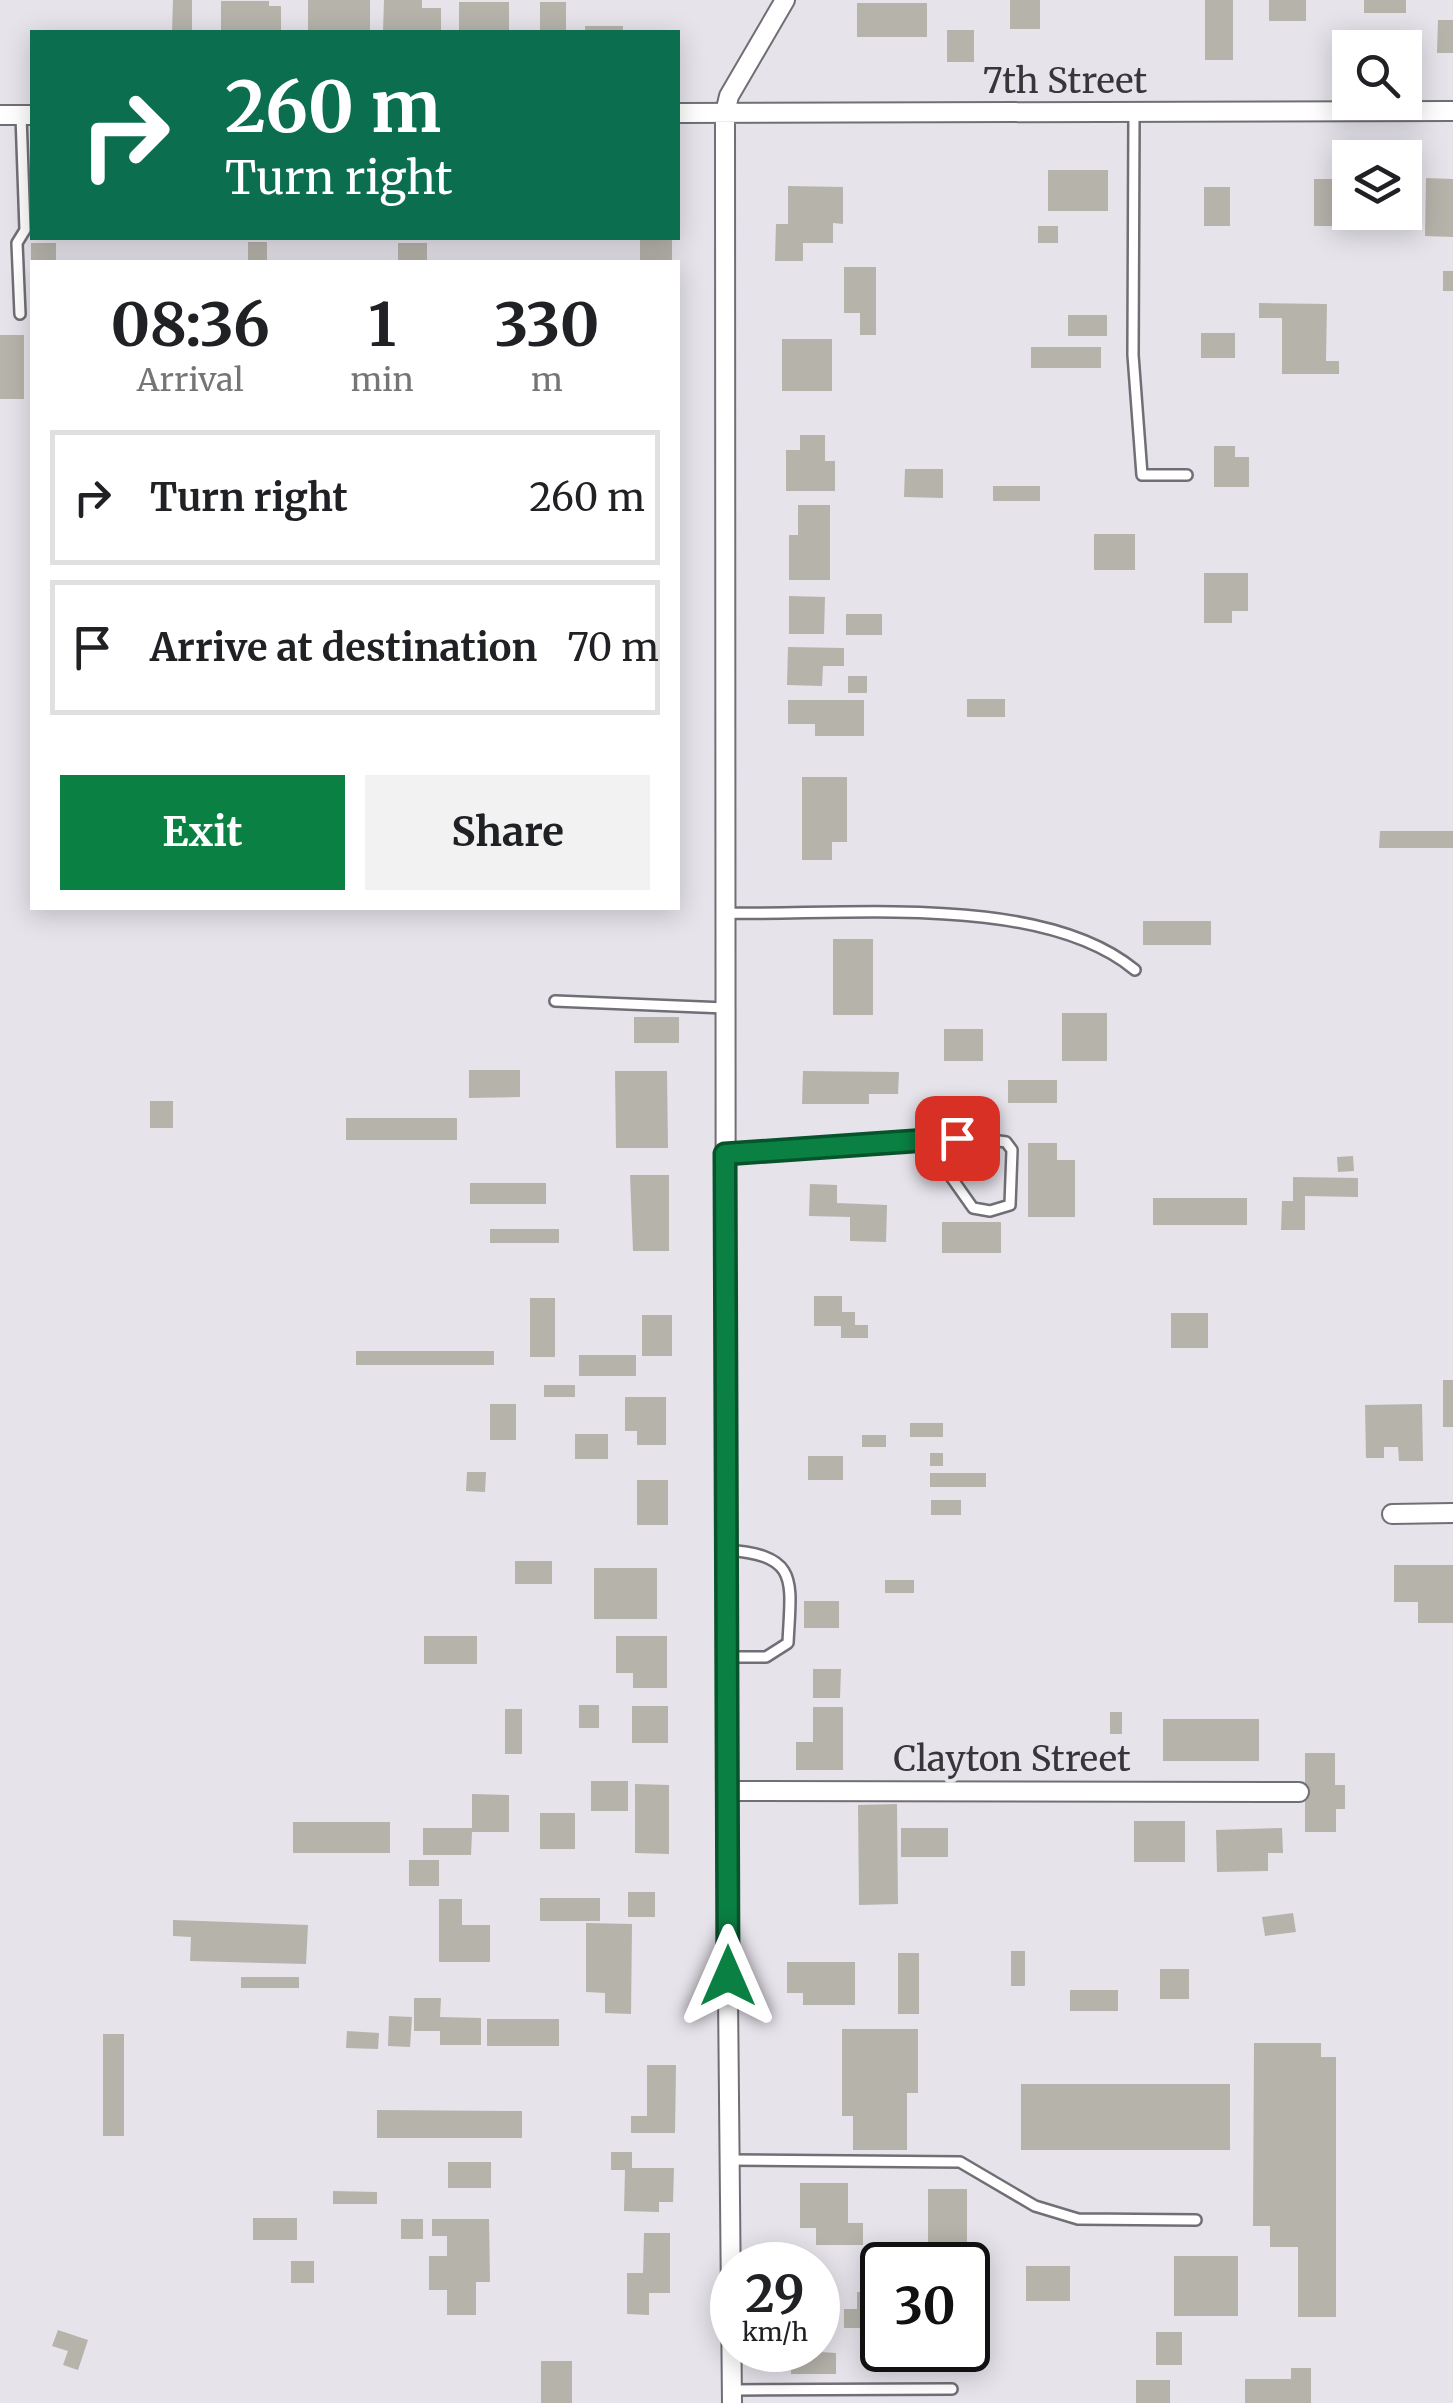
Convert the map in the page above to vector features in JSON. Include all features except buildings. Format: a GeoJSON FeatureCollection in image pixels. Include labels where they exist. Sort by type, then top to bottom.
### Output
{"type":"FeatureCollection","features":[{"type":"Feature","properties":{"kind":"street"},"geometry":{"type":"LineString","coordinates":[[732,2396],[726,1791],[725,113],[729,96],[785,0]]}},
{"type":"Feature","properties":{"kind":"street","name":"7th Street"},"geometry":{"type":"LineString","coordinates":[[680,113],[1453,111]]}},
{"type":"Feature","properties":{"kind":"street"},"geometry":{"type":"LineString","coordinates":[[0,115],[27,115]]}},
{"type":"Feature","properties":{"kind":"street"},"geometry":{"type":"LineString","coordinates":[[1392,1514],[1453,1513]]}},
{"type":"Feature","properties":{"kind":"street","name":"Clayton Street"},"geometry":{"type":"LineString","coordinates":[[726,1791],[1299,1792]]}},
{"type":"Feature","properties":{"kind":"lane"},"geometry":{"type":"LineString","coordinates":[[1134,113],[1133,356],[1142,475],[1187,474]]}},
{"type":"Feature","properties":{"kind":"lane"},"geometry":{"type":"LineString","coordinates":[[20,314],[18,243],[25,230],[27,115]]}},
{"type":"Feature","properties":{"kind":"lane"},"geometry":{"type":"LineString","coordinates":[[725,913],[983,916],[1044,927],[1098,945],[1135,970]]}},
{"type":"Feature","properties":{"kind":"lane"},"geometry":{"type":"LineString","coordinates":[[555,1001],[725,1008]]}},
{"type":"Feature","properties":{"kind":"lane"},"geometry":{"type":"LineString","coordinates":[[725,1154],[925,1140],[1006,1142],[1012,1150],[1010,1205],[990,1211],[973,1208],[925,1140]]}},
{"type":"Feature","properties":{"kind":"lane"},"geometry":{"type":"LineString","coordinates":[[726,1550],[773,1558],[784,1566],[790,1584],[788,1643],[766,1657],[726,1658]]}},
{"type":"Feature","properties":{"kind":"lane"},"geometry":{"type":"LineString","coordinates":[[730,2160],[960,2162],[1035,2206],[1078,2219],[1196,2220]]}},
{"type":"Feature","properties":{"kind":"lane"},"geometry":{"type":"LineString","coordinates":[[732,2396],[952,2389]]}},
{"type":"Feature","properties":{"kind":"route"},"geometry":{"type":"LineString","coordinates":[[728,1976],[725,1154],[775,1147],[957,1138]]}}]}
